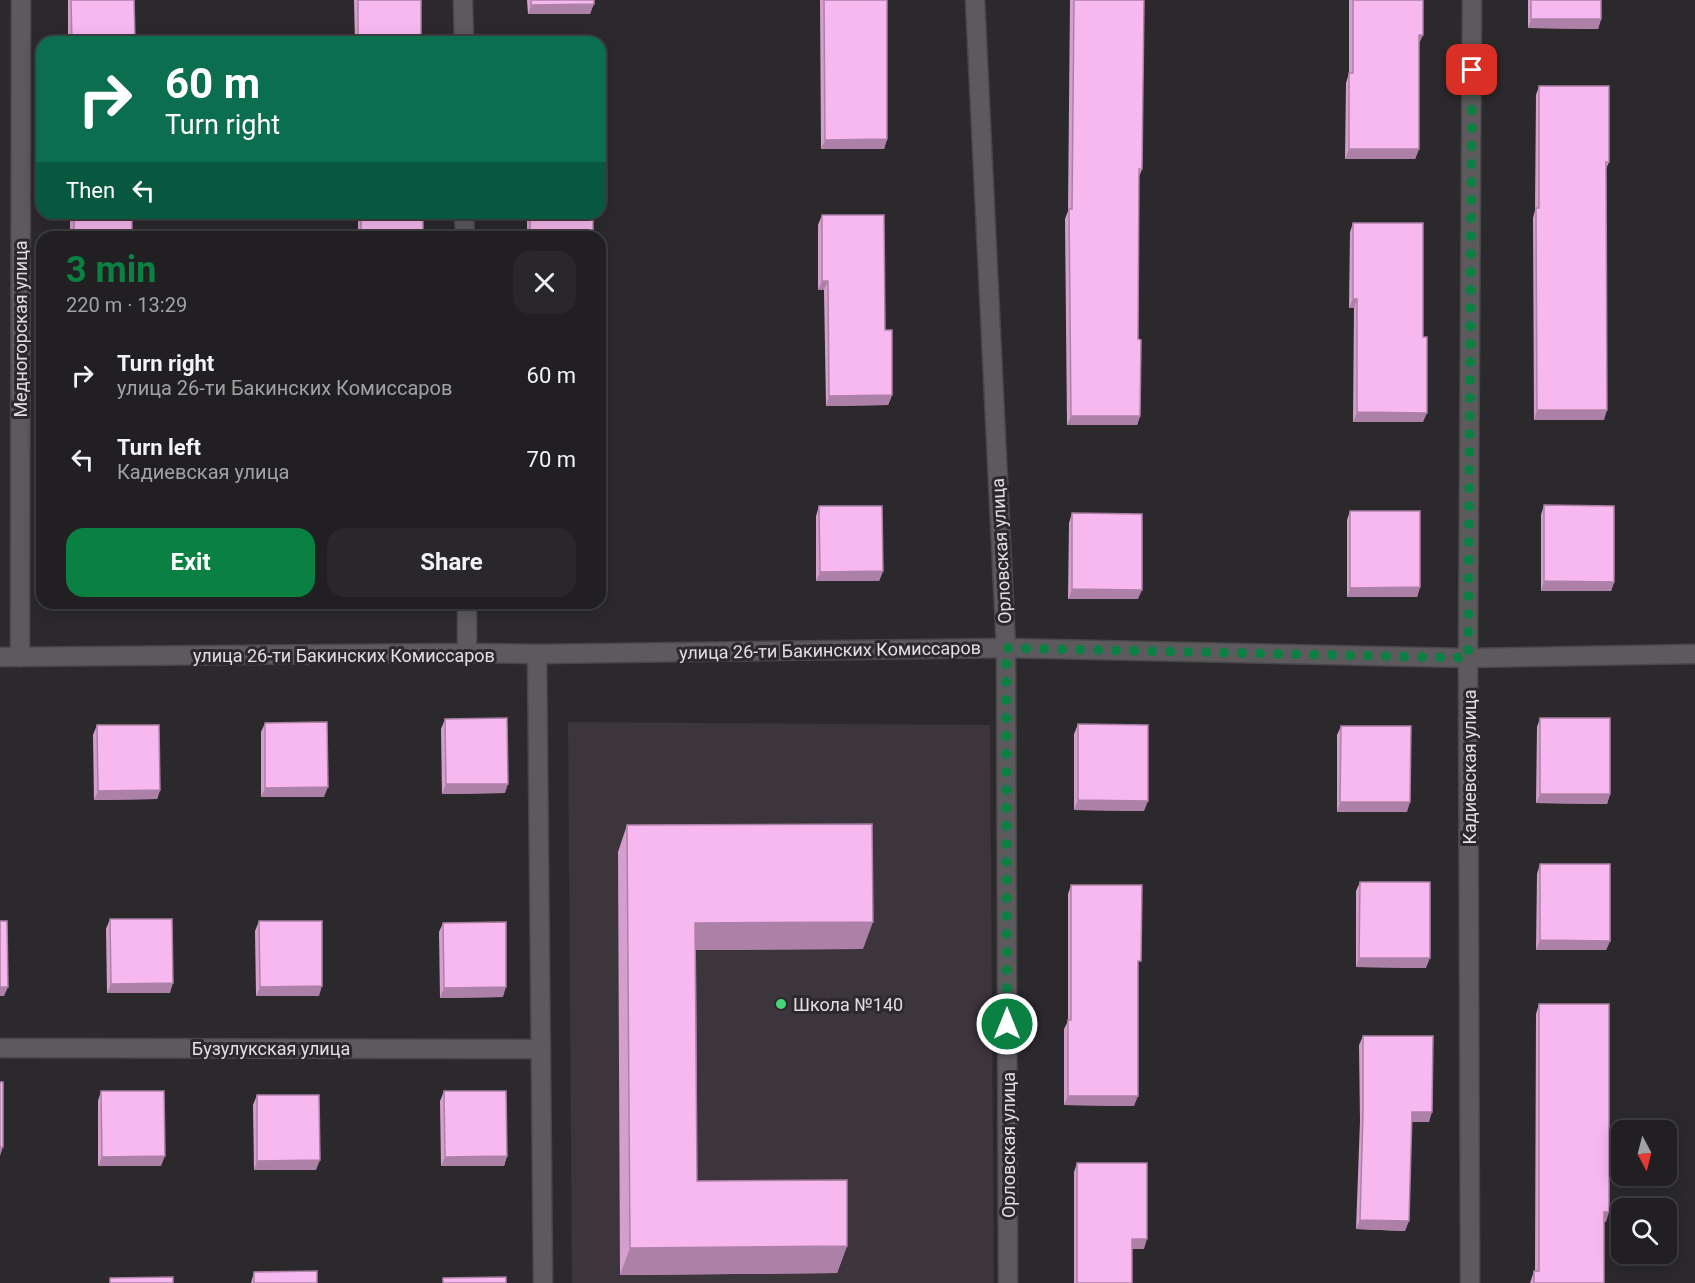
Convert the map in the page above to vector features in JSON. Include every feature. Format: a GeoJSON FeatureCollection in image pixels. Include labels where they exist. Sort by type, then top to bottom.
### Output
{"type":"FeatureCollection","features":[{"type":"Feature","properties":{"kind":"street","name":"Медногорская улица"},"geometry":{"type":"LineString","coordinates":[[20,657],[21,0]]}},
{"type":"Feature","properties":{"kind":"street"},"geometry":{"type":"LineString","coordinates":[[463,0],[464,36]]}},
{"type":"Feature","properties":{"kind":"street","name":"Орловская улица"},"geometry":{"type":"LineString","coordinates":[[975,0],[1006,648],[1008,1283]]}},
{"type":"Feature","properties":{"kind":"street","name":"Кадиевская улица"},"geometry":{"type":"LineString","coordinates":[[1470,1283],[1468,658],[1472,0]]}},
{"type":"Feature","properties":{"kind":"street"},"geometry":{"type":"LineString","coordinates":[[467,609],[467,653]]}},
{"type":"Feature","properties":{"kind":"street","name":"улица 26-ти Бакинских Комиссаров"},"geometry":{"type":"LineString","coordinates":[[0,657],[537,654],[1006,648],[1468,658],[1695,654]]}},
{"type":"Feature","properties":{"kind":"street"},"geometry":{"type":"LineString","coordinates":[[537,654],[543,1283]]}},
{"type":"Feature","properties":{"kind":"street","name":"Бузулукская улица"},"geometry":{"type":"LineString","coordinates":[[0,1048],[541,1048]]}},
{"type":"Feature","properties":{"kind":"shaded area","name":"Школа №140"},"geometry":{"type":"Polygon","coordinates":[[[568,722],[990,725],[994,1283],[572,1283],[568,722]]]}},
{"type":"Feature","properties":{"kind":"building"},"geometry":{"type":"Polygon","coordinates":[[[71,0],[134,0],[135,36],[72,36],[71,0]]]}},
{"type":"Feature","properties":{"kind":"building"},"geometry":{"type":"Polygon","coordinates":[[[358,0],[421,0],[421,36],[358,36],[358,0]]]}},
{"type":"Feature","properties":{"kind":"building"},"geometry":{"type":"Polygon","coordinates":[[[531,0],[594,0],[594,4],[531,5],[531,0]]]}},
{"type":"Feature","properties":{"kind":"building"},"geometry":{"type":"Polygon","coordinates":[[[824,0],[887,0],[887,139],[825,140],[824,0]]]}},
{"type":"Feature","properties":{"kind":"building"},"geometry":{"type":"Polygon","coordinates":[[[1074,0],[1144,0],[1142,169],[1139,169],[1140,416],[1071,416],[1069,209],[1072,209],[1074,0]]]}},
{"type":"Feature","properties":{"kind":"building"},"geometry":{"type":"Polygon","coordinates":[[[1353,0],[1423,0],[1423,35],[1419,35],[1419,149],[1349,149],[1349,73],[1353,73],[1353,0]]]}},
{"type":"Feature","properties":{"kind":"building"},"geometry":{"type":"Polygon","coordinates":[[[1531,0],[1601,0],[1601,19],[1531,19],[1531,0]]]}},
{"type":"Feature","properties":{"kind":"building"},"geometry":{"type":"Polygon","coordinates":[[[1539,86],[1609,86],[1609,162],[1606,162],[1607,410],[1537,410],[1536,208],[1539,208],[1539,86]]]}},
{"type":"Feature","properties":{"kind":"building"},"geometry":{"type":"Polygon","coordinates":[[[822,215],[884,215],[885,330],[892,330],[892,395],[829,396],[828,281],[822,281],[822,215]]]}},
{"type":"Feature","properties":{"kind":"building"},"geometry":{"type":"Polygon","coordinates":[[[74,219],[132,219],[132,231],[74,231],[74,219]]]}},
{"type":"Feature","properties":{"kind":"building"},"geometry":{"type":"Polygon","coordinates":[[[361,219],[423,219],[423,231],[361,231],[361,219]]]}},
{"type":"Feature","properties":{"kind":"building"},"geometry":{"type":"Polygon","coordinates":[[[530,219],[593,219],[593,231],[530,231],[530,219]]]}},
{"type":"Feature","properties":{"kind":"building"},"geometry":{"type":"Polygon","coordinates":[[[1353,223],[1423,223],[1423,337],[1427,337],[1427,413],[1357,412],[1357,299],[1353,299],[1353,223]]]}},
{"type":"Feature","properties":{"kind":"building"},"geometry":{"type":"Polygon","coordinates":[[[1544,505],[1614,506],[1614,582],[1544,581],[1544,505]]]}},
{"type":"Feature","properties":{"kind":"building"},"geometry":{"type":"Polygon","coordinates":[[[819,506],[882,506],[883,571],[820,572],[819,506]]]}},
{"type":"Feature","properties":{"kind":"building"},"geometry":{"type":"Polygon","coordinates":[[[1350,511],[1420,511],[1420,587],[1350,588],[1350,511]]]}},
{"type":"Feature","properties":{"kind":"building"},"geometry":{"type":"Polygon","coordinates":[[[1072,513],[1142,514],[1142,590],[1072,589],[1072,513]]]}},
{"type":"Feature","properties":{"kind":"building"},"geometry":{"type":"Polygon","coordinates":[[[507,718],[508,784],[446,784],[445,719],[507,718]]]}},
{"type":"Feature","properties":{"kind":"building"},"geometry":{"type":"Polygon","coordinates":[[[1540,718],[1610,718],[1610,794],[1540,794],[1540,718]]]}},
{"type":"Feature","properties":{"kind":"building"},"geometry":{"type":"Polygon","coordinates":[[[327,722],[328,787],[265,788],[265,723],[327,722]]]}},
{"type":"Feature","properties":{"kind":"building"},"geometry":{"type":"Polygon","coordinates":[[[1078,724],[1148,725],[1148,801],[1078,800],[1078,724]]]}},
{"type":"Feature","properties":{"kind":"building"},"geometry":{"type":"Polygon","coordinates":[[[97,725],[159,725],[160,790],[98,791],[97,725]]]}},
{"type":"Feature","properties":{"kind":"building"},"geometry":{"type":"Polygon","coordinates":[[[1341,726],[1411,726],[1410,802],[1340,802],[1341,726]]]}},
{"type":"Feature","properties":{"kind":"building"},"geometry":{"type":"Polygon","coordinates":[[[872,824],[873,922],[695,923],[697,1181],[847,1180],[847,1246],[630,1248],[627,825],[872,824]]]}},
{"type":"Feature","properties":{"kind":"building"},"geometry":{"type":"Polygon","coordinates":[[[1540,864],[1610,864],[1610,941],[1540,940],[1540,864]]]}},
{"type":"Feature","properties":{"kind":"building"},"geometry":{"type":"Polygon","coordinates":[[[1360,882],[1430,882],[1430,958],[1359,958],[1360,882]]]}},
{"type":"Feature","properties":{"kind":"building"},"geometry":{"type":"Polygon","coordinates":[[[1071,885],[1142,885],[1141,961],[1138,961],[1138,1096],[1068,1096],[1068,1020],[1071,1020],[1071,885]]]}},
{"type":"Feature","properties":{"kind":"building"},"geometry":{"type":"Polygon","coordinates":[[[110,919],[172,919],[173,983],[111,984],[110,919]]]}},
{"type":"Feature","properties":{"kind":"building"},"geometry":{"type":"Polygon","coordinates":[[[0,921],[7,921],[8,987],[0,987],[0,921]]]}},
{"type":"Feature","properties":{"kind":"building"},"geometry":{"type":"Polygon","coordinates":[[[259,921],[322,921],[322,986],[260,987],[259,921]]]}},
{"type":"Feature","properties":{"kind":"building"},"geometry":{"type":"Polygon","coordinates":[[[506,922],[506,987],[444,988],[443,923],[506,922]]]}},
{"type":"Feature","properties":{"kind":"building"},"geometry":{"type":"Polygon","coordinates":[[[1539,1004],[1609,1004],[1609,1212],[1604,1212],[1604,1283],[1534,1283],[1534,1271],[1539,1271],[1539,1004]]]}},
{"type":"Feature","properties":{"kind":"building"},"geometry":{"type":"Polygon","coordinates":[[[1363,1036],[1433,1036],[1432,1112],[1412,1112],[1409,1221],[1360,1220],[1363,1036]]]}},
{"type":"Feature","properties":{"kind":"building"},"geometry":{"type":"Polygon","coordinates":[[[0,1082],[3,1082],[3,1147],[0,1147],[0,1082]]]}},
{"type":"Feature","properties":{"kind":"building"},"geometry":{"type":"Polygon","coordinates":[[[101,1091],[164,1091],[165,1156],[102,1157],[101,1091]]]}},
{"type":"Feature","properties":{"kind":"building"},"geometry":{"type":"Polygon","coordinates":[[[444,1091],[506,1091],[507,1156],[445,1157],[444,1091]]]}},
{"type":"Feature","properties":{"kind":"building"},"geometry":{"type":"Polygon","coordinates":[[[257,1095],[319,1095],[320,1160],[257,1161],[257,1095]]]}},
{"type":"Feature","properties":{"kind":"building"},"geometry":{"type":"Polygon","coordinates":[[[1077,1163],[1147,1163],[1147,1239],[1132,1239],[1132,1283],[1077,1283],[1077,1163]]]}},
{"type":"Feature","properties":{"kind":"building"},"geometry":{"type":"Polygon","coordinates":[[[317,1271],[317,1283],[254,1283],[254,1272],[317,1271]]]}},
{"type":"Feature","properties":{"kind":"building"},"geometry":{"type":"Polygon","coordinates":[[[173,1277],[173,1283],[110,1283],[110,1278],[173,1277]]]}},
{"type":"Feature","properties":{"kind":"building"},"geometry":{"type":"Polygon","coordinates":[[[506,1277],[506,1283],[443,1283],[443,1278],[506,1277]]]}},
{"type":"Feature","properties":{"kind":"place","name":"Школа №140"},"geometry":{"type":"Point","coordinates":[781,1004]}},
{"type":"Feature","properties":{"kind":"route"},"geometry":{"type":"LineString","coordinates":[[1007,1024],[1006,648],[1468,658],[1472,70]]}}]}
